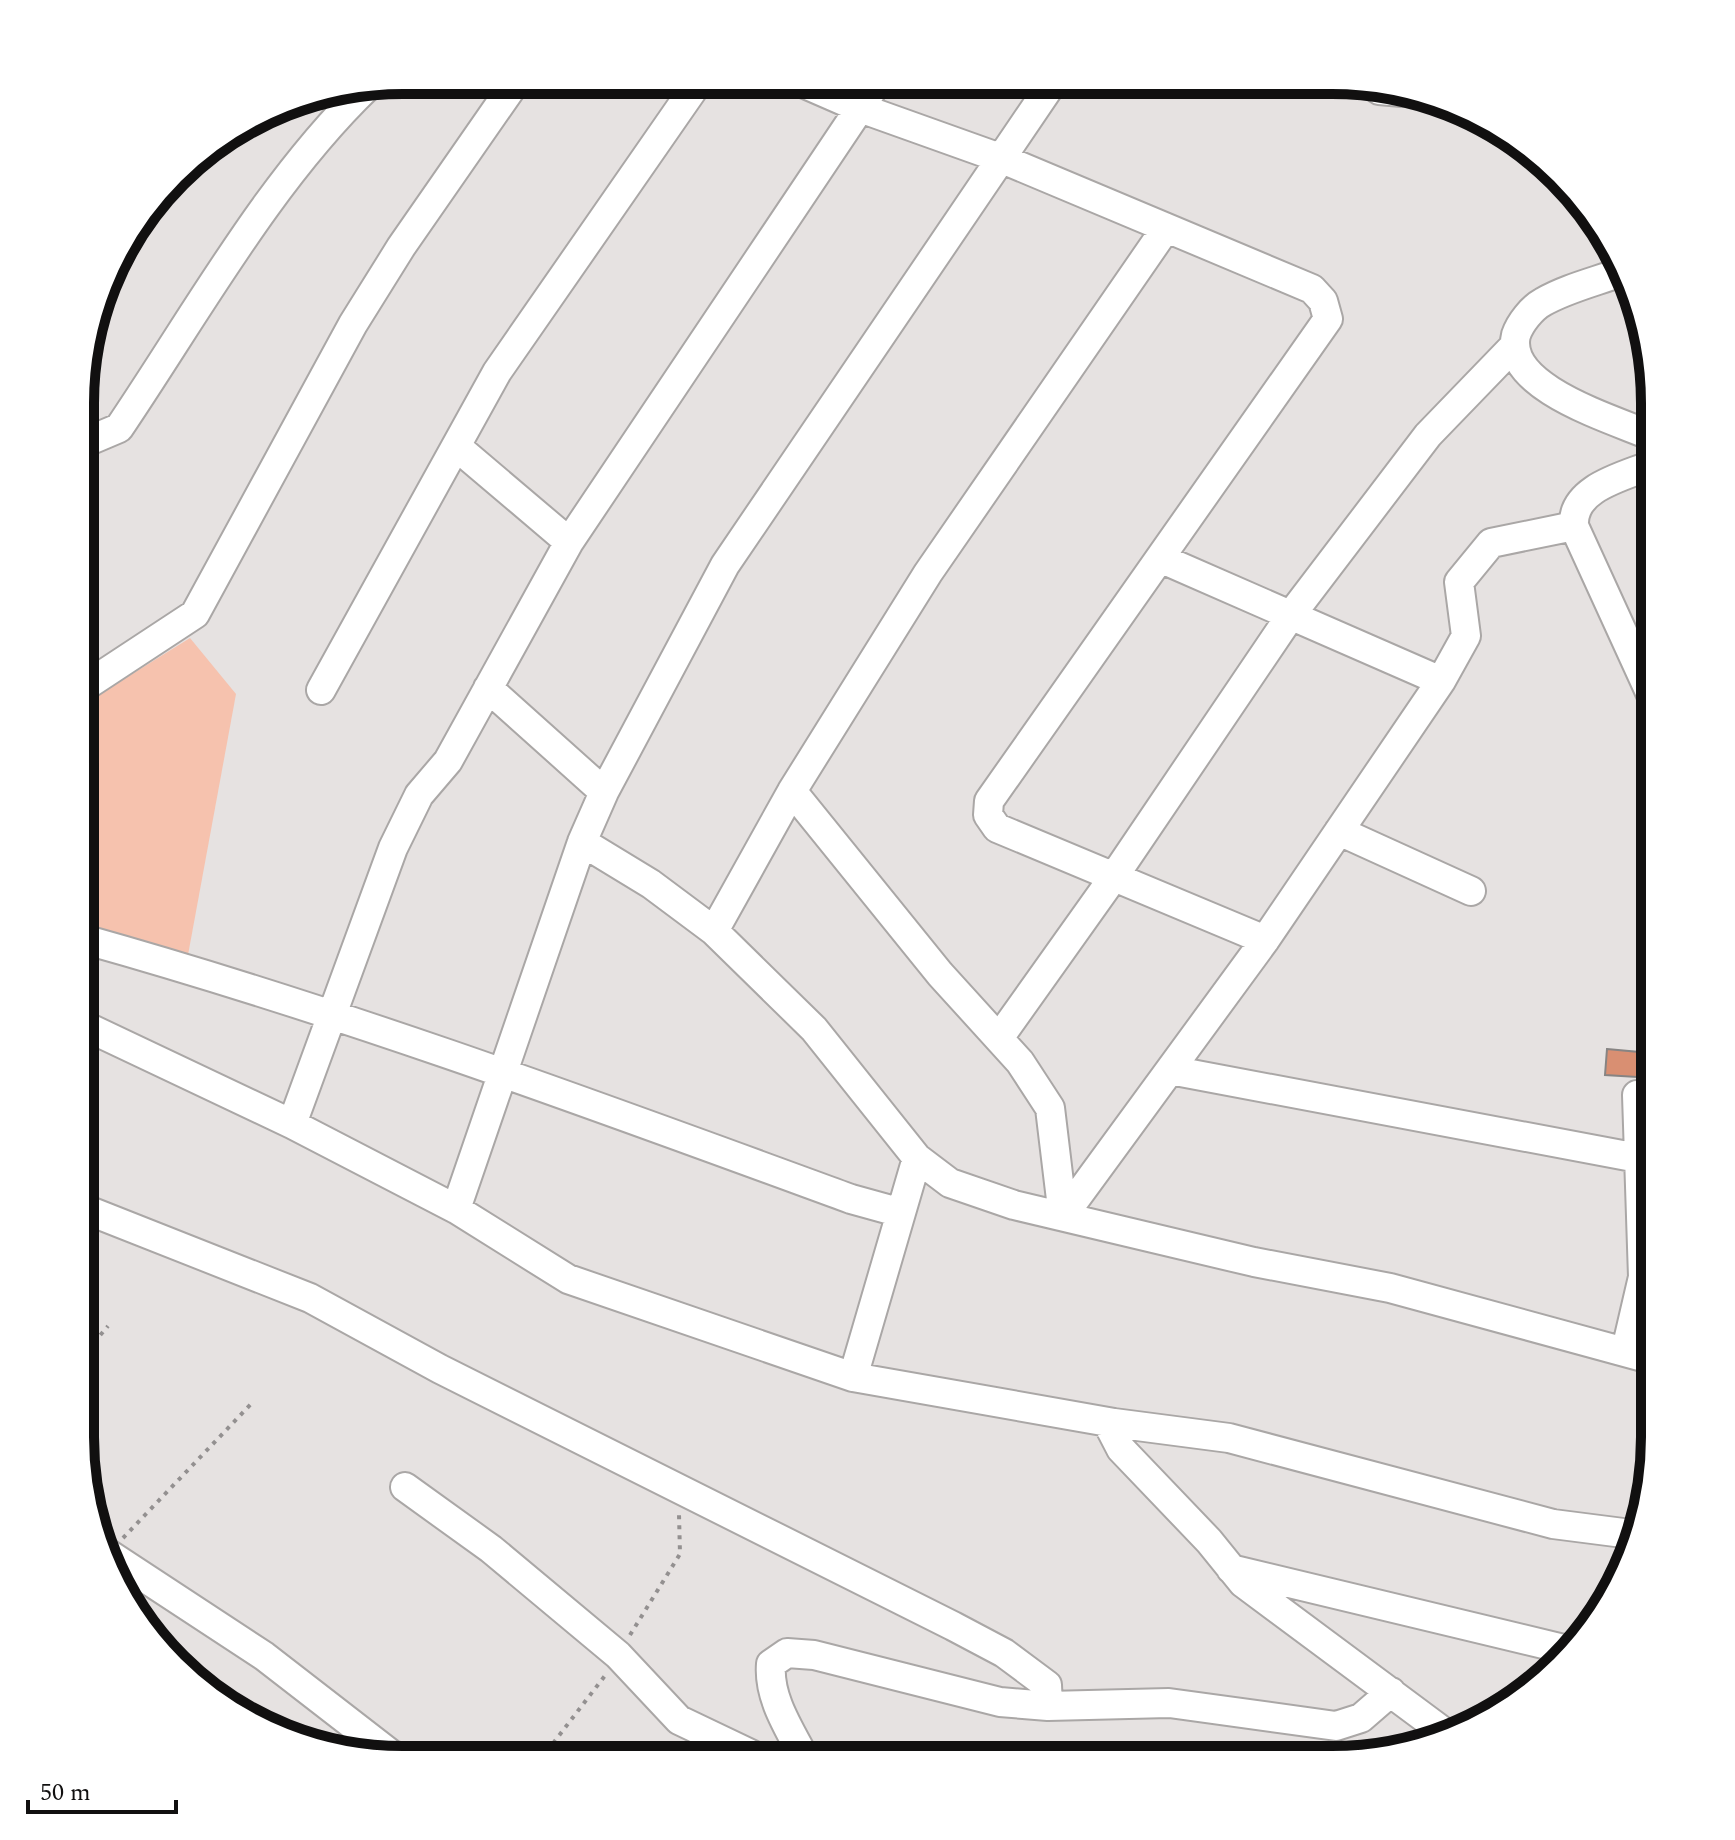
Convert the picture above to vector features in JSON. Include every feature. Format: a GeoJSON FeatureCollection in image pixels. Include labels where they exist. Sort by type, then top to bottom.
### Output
{"type":"FeatureCollection","features":[{"type":"Feature","properties":{"kind":"street"},"geometry":{"type":"LineString","coordinates":[[94,680],[195,614],[353,324],[401,247],[507,94]]}},
{"type":"Feature","properties":{"kind":"street"},"geometry":{"type":"LineString","coordinates":[[321,690],[497,372],[690,94]]}},
{"type":"Feature","properties":{"kind":"street"},"geometry":{"type":"LineString","coordinates":[[828,94],[1000,158],[1312,289],[1323,301],[1328,319],[989,801],[988,815],[997,828],[1265,940]]}},
{"type":"Feature","properties":{"kind":"street"},"geometry":{"type":"LineString","coordinates":[[292,1124],[393,848],[419,795],[448,761],[569,542],[869,94]]}},
{"type":"Feature","properties":{"kind":"street"},"geometry":{"type":"LineString","coordinates":[[456,1209],[582,842],[604,792],[725,565],[1045,94]]}},
{"type":"Feature","properties":{"kind":"street"},"geometry":{"type":"LineString","coordinates":[[94,439],[119,428],[268,206],[337,115],[355,98]]}},
{"type":"Feature","properties":{"kind":"street"},"geometry":{"type":"LineString","coordinates":[[714,931],[792,791],[928,573],[1166,228]]}},
{"type":"Feature","properties":{"kind":"street"},"geometry":{"type":"LineString","coordinates":[[1613,275],[1542,302],[1518,330],[1514,346],[1518,363],[1541,386],[1641,431]]}},
{"type":"Feature","properties":{"kind":"street"},"geometry":{"type":"LineString","coordinates":[[999,1038],[1115,875],[1291,615],[1428,435],[1514,346]]}},
{"type":"Feature","properties":{"kind":"street"},"geometry":{"type":"LineString","coordinates":[[457,447],[569,542]]}},
{"type":"Feature","properties":{"kind":"street"},"geometry":{"type":"LineString","coordinates":[[1641,470],[1593,490],[1578,504],[1574,526],[1641,673]]}},
{"type":"Feature","properties":{"kind":"street"},"geometry":{"type":"LineString","coordinates":[[1063,1216],[1265,940],[1441,681],[1466,636],[1459,582],[1491,543],[1574,526]]}},
{"type":"Feature","properties":{"kind":"street"},"geometry":{"type":"LineString","coordinates":[[1162,559],[1441,681]]}},
{"type":"Feature","properties":{"kind":"street"},"geometry":{"type":"LineString","coordinates":[[488,688],[604,792]]}},
{"type":"Feature","properties":{"kind":"street"},"geometry":{"type":"LineString","coordinates":[[792,791],[940,974],[1020,1062],[1050,1108],[1063,1216]]}},
{"type":"Feature","properties":{"kind":"street"},"geometry":{"type":"LineString","coordinates":[[1339,831],[1471,891]]}},
{"type":"Feature","properties":{"kind":"street"},"geometry":{"type":"LineString","coordinates":[[582,842],[651,884],[714,931],[814,1029],[917,1158],[950,1183],[1014,1205],[1254,1262],[1390,1288],[1641,1355]]}},
{"type":"Feature","properties":{"kind":"street"},"geometry":{"type":"LineString","coordinates":[[94,942],[332,1015],[501,1071],[851,1199],[898,1212]]}},
{"type":"Feature","properties":{"kind":"street"},"geometry":{"type":"LineString","coordinates":[[94,1030],[292,1124],[456,1209],[568,1279],[853,1377],[1107,1422],[1229,1438],[1553,1524],[1626,1533]]}},
{"type":"Feature","properties":{"kind":"street"},"geometry":{"type":"LineString","coordinates":[[1170,1070],[1638,1158]]}},
{"type":"Feature","properties":{"kind":"street"},"geometry":{"type":"LineString","coordinates":[[1637,1095],[1641,1229]]}},
{"type":"Feature","properties":{"kind":"street"},"geometry":{"type":"LineString","coordinates":[[853,1377],[898,1212],[917,1158]]}},
{"type":"Feature","properties":{"kind":"street"},"geometry":{"type":"LineString","coordinates":[[94,1213],[310,1298],[440,1369],[953,1626],[1004,1653],[1047,1685],[1048,1706]]}},
{"type":"Feature","properties":{"kind":"street"},"geometry":{"type":"LineString","coordinates":[[1626,1350],[1641,1286]]}},
{"type":"Feature","properties":{"kind":"street"},"geometry":{"type":"LineString","coordinates":[[1107,1422],[1121,1449],[1254,1592],[1437,1727]]}},
{"type":"Feature","properties":{"kind":"street"},"geometry":{"type":"LineString","coordinates":[[405,1487],[491,1549],[618,1655],[679,1720],[734,1746]]}},
{"type":"Feature","properties":{"kind":"street"},"geometry":{"type":"LineString","coordinates":[[121,1561],[264,1656],[378,1745]]}},
{"type":"Feature","properties":{"kind":"street"},"geometry":{"type":"LineString","coordinates":[[1231,1569],[1558,1647]]}},
{"type":"Feature","properties":{"kind":"street"},"geometry":{"type":"LineString","coordinates":[[798,1746],[778,1706],[770,1680],[771,1664],[787,1653],[814,1655],[1000,1702],[1048,1706],[1169,1703],[1336,1726],[1361,1718],[1391,1692]]}},
{"type":"Feature","properties":{"kind":"path"},"geometry":{"type":"LineString","coordinates":[[94,1343],[108,1326]]}},
{"type":"Feature","properties":{"kind":"path"},"geometry":{"type":"LineString","coordinates":[[113,1543],[251,1404]]}},
{"type":"Feature","properties":{"kind":"shaded area"},"geometry":{"type":"Polygon","coordinates":[[[190,638],[236,694],[188,955],[94,929],[94,698],[190,638]]]}},
{"type":"Feature","properties":{"kind":"building"},"geometry":{"type":"Polygon","coordinates":[[[1607,1049],[1639,1052],[1637,1077],[1605,1075],[1607,1049]]]}}]}
